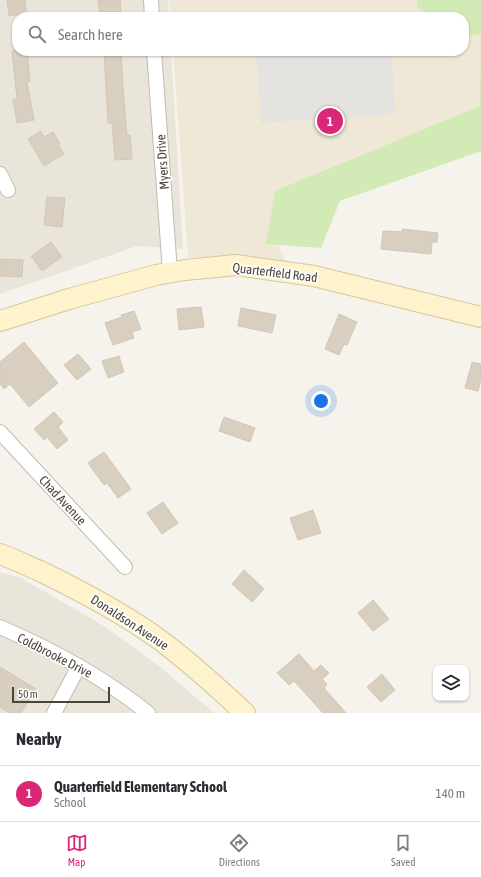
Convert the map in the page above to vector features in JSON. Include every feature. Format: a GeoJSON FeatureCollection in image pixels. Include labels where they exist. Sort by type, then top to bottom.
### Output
{"type":"FeatureCollection","features":[{"type":"Feature","properties":{"kind":"street"},"geometry":{"type":"LineString","coordinates":[[151,0],[152,12]]}},
{"type":"Feature","properties":{"kind":"street","name":"Myers Drive"},"geometry":{"type":"LineString","coordinates":[[154,56],[170,272]]}},
{"type":"Feature","properties":{"kind":"street"},"geometry":{"type":"LineString","coordinates":[[0,174],[8,190]]}},
{"type":"Feature","properties":{"kind":"street","name":"Quarterfield Road"},"geometry":{"type":"LineString","coordinates":[[0,321],[69,299],[156,275],[170,272],[236,265],[314,276],[481,318]]}},
{"type":"Feature","properties":{"kind":"street","name":"Chad Avenue"},"geometry":{"type":"LineString","coordinates":[[0,432],[125,567]]}},
{"type":"Feature","properties":{"kind":"street","name":"Donaldson Avenue"},"geometry":{"type":"LineString","coordinates":[[0,554],[67,584],[103,603],[127,618],[161,641],[204,675],[245,713]]}},
{"type":"Feature","properties":{"kind":"street","name":"Coldbrooke Drive"},"geometry":{"type":"LineString","coordinates":[[0,627],[79,666],[116,689],[148,713]]}},
{"type":"Feature","properties":{"kind":"street"},"geometry":{"type":"LineString","coordinates":[[54,713],[79,666]]}},
{"type":"Feature","properties":{"kind":"shaded area"},"geometry":{"type":"Polygon","coordinates":[[[0,0],[168,0],[169,12],[12,12],[12,56],[171,56],[183,249],[137,246],[0,294],[0,0]]]}},
{"type":"Feature","properties":{"kind":"shaded area"},"geometry":{"type":"Polygon","coordinates":[[[169,0],[481,0],[481,146],[270,225],[285,261],[188,257],[173,56],[469,56],[469,12],[170,12],[169,0]]]}},
{"type":"Feature","properties":{"kind":"shaded area"},"geometry":{"type":"Polygon","coordinates":[[[256,56],[391,56],[396,114],[261,123],[256,56]]]}},
{"type":"Feature","properties":{"kind":"shaded area"},"geometry":{"type":"Polygon","coordinates":[[[0,572],[21,578],[101,624],[159,666],[214,713],[0,713],[0,572]]]}},
{"type":"Feature","properties":{"kind":"green space"},"geometry":{"type":"Polygon","coordinates":[[[417,0],[481,0],[481,34],[469,36],[469,12],[424,12],[417,6],[417,0]]]}},
{"type":"Feature","properties":{"kind":"green space"},"geometry":{"type":"Polygon","coordinates":[[[481,34],[481,151],[340,201],[321,248],[266,244],[275,191],[480,106],[481,34]]]}},
{"type":"Feature","properties":{"kind":"building"},"geometry":{"type":"Polygon","coordinates":[[[7,0],[25,0],[27,12],[12,12],[12,16],[9,16],[7,0]]]}},
{"type":"Feature","properties":{"kind":"building"},"geometry":{"type":"Polygon","coordinates":[[[98,0],[120,0],[121,12],[99,12],[98,0]]]}},
{"type":"Feature","properties":{"kind":"building"},"geometry":{"type":"Polygon","coordinates":[[[13,56],[28,56],[30,81],[27,82],[34,120],[17,123],[13,100],[17,99],[13,56]]]}},
{"type":"Feature","properties":{"kind":"building"},"geometry":{"type":"Polygon","coordinates":[[[104,56],[121,56],[127,135],[130,135],[132,159],[115,160],[112,123],[108,123],[104,56]]]}},
{"type":"Feature","properties":{"kind":"building"},"geometry":{"type":"Polygon","coordinates":[[[41,131],[44,137],[53,132],[60,144],[58,145],[64,154],[44,166],[28,139],[41,131]]]}},
{"type":"Feature","properties":{"kind":"building"},"geometry":{"type":"Polygon","coordinates":[[[47,197],[65,198],[62,227],[44,225],[47,197]]]}},
{"type":"Feature","properties":{"kind":"building"},"geometry":{"type":"Polygon","coordinates":[[[402,229],[438,233],[437,242],[432,242],[431,254],[381,249],[383,231],[402,232],[402,229]]]}},
{"type":"Feature","properties":{"kind":"building"},"geometry":{"type":"Polygon","coordinates":[[[51,242],[62,257],[42,271],[31,256],[51,242]]]}},
{"type":"Feature","properties":{"kind":"building"},"geometry":{"type":"Polygon","coordinates":[[[0,259],[23,260],[22,277],[0,276],[0,259]]]}},
{"type":"Feature","properties":{"kind":"building"},"geometry":{"type":"Polygon","coordinates":[[[201,307],[204,327],[179,330],[177,309],[201,307]]]}},
{"type":"Feature","properties":{"kind":"building"},"geometry":{"type":"Polygon","coordinates":[[[241,308],[276,315],[272,333],[238,326],[241,308]]]}},
{"type":"Feature","properties":{"kind":"building"},"geometry":{"type":"Polygon","coordinates":[[[134,311],[141,329],[132,332],[134,338],[113,345],[105,323],[122,317],[121,315],[134,311]]]}},
{"type":"Feature","properties":{"kind":"building"},"geometry":{"type":"Polygon","coordinates":[[[339,314],[357,322],[347,345],[344,344],[339,355],[325,349],[339,314]]]}},
{"type":"Feature","properties":{"kind":"building"},"geometry":{"type":"Polygon","coordinates":[[[24,342],[58,383],[29,407],[10,384],[4,389],[0,384],[0,362],[24,342]]]}},
{"type":"Feature","properties":{"kind":"building"},"geometry":{"type":"Polygon","coordinates":[[[78,354],[91,369],[77,380],[64,365],[78,354]]]}},
{"type":"Feature","properties":{"kind":"building"},"geometry":{"type":"Polygon","coordinates":[[[119,356],[124,372],[108,378],[102,361],[119,356]]]}},
{"type":"Feature","properties":{"kind":"building"},"geometry":{"type":"Polygon","coordinates":[[[472,362],[481,364],[481,379],[478,391],[465,388],[472,362]]]}},
{"type":"Feature","properties":{"kind":"building"},"geometry":{"type":"Polygon","coordinates":[[[54,412],[63,422],[58,427],[68,440],[57,449],[47,437],[44,440],[34,429],[54,412]]]}},
{"type":"Feature","properties":{"kind":"building"},"geometry":{"type":"Polygon","coordinates":[[[224,417],[255,428],[250,442],[219,431],[224,417]]]}},
{"type":"Feature","properties":{"kind":"building"},"geometry":{"type":"Polygon","coordinates":[[[104,452],[131,489],[118,498],[107,483],[104,485],[88,463],[104,452]]]}},
{"type":"Feature","properties":{"kind":"building"},"geometry":{"type":"Polygon","coordinates":[[[163,502],[178,523],[162,534],[147,513],[163,502]]]}},
{"type":"Feature","properties":{"kind":"building"},"geometry":{"type":"Polygon","coordinates":[[[313,510],[321,533],[298,540],[290,518],[313,510]]]}},
{"type":"Feature","properties":{"kind":"building"},"geometry":{"type":"Polygon","coordinates":[[[244,570],[264,589],[252,602],[232,584],[244,570]]]}},
{"type":"Feature","properties":{"kind":"building"},"geometry":{"type":"Polygon","coordinates":[[[373,600],[389,619],[373,631],[358,613],[373,600]]]}},
{"type":"Feature","properties":{"kind":"building"},"geometry":{"type":"Polygon","coordinates":[[[299,654],[314,671],[321,665],[329,673],[322,679],[327,684],[324,688],[346,713],[323,713],[294,681],[289,685],[277,673],[299,654]]]}},
{"type":"Feature","properties":{"kind":"building"},"geometry":{"type":"Polygon","coordinates":[[[0,667],[36,689],[21,713],[9,713],[0,707],[0,667]]]}},
{"type":"Feature","properties":{"kind":"building"},"geometry":{"type":"Polygon","coordinates":[[[382,674],[395,690],[381,702],[367,687],[382,674]]]}},
{"type":"Feature","properties":{"kind":"place","name":"Quarterfield Elementary School"},"geometry":{"type":"Point","coordinates":[330,121]}}]}
